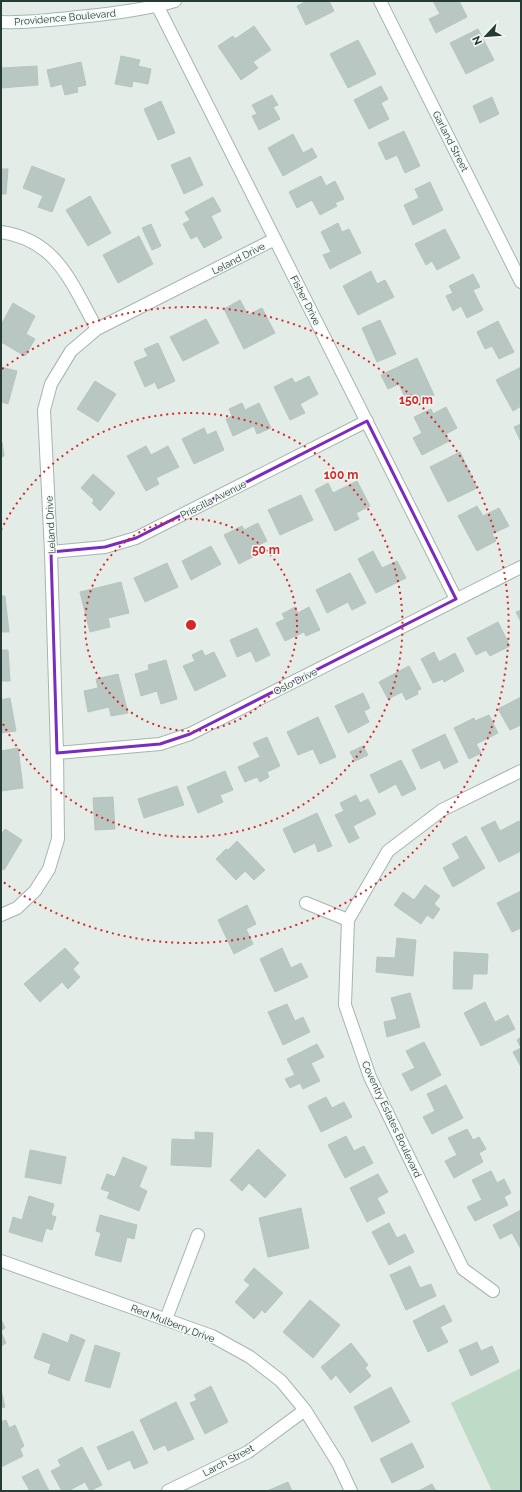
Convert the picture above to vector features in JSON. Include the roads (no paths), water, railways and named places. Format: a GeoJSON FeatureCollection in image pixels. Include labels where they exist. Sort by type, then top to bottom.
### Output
{"type":"FeatureCollection","features":[{"type":"Feature","properties":{"kind":"street","name":"Providence Boulevard"},"geometry":{"type":"LineString","coordinates":[[1,22],[23,23],[96,15],[175,1]]}},
{"type":"Feature","properties":{"kind":"street","name":"Garland Street"},"geometry":{"type":"LineString","coordinates":[[380,1],[521,282]]}},
{"type":"Feature","properties":{"kind":"street","name":"Fisher Drive"},"geometry":{"type":"LineString","coordinates":[[156,4],[456,599]]}},
{"type":"Feature","properties":{"kind":"street"},"geometry":{"type":"LineString","coordinates":[[1,232],[13,234],[36,244],[52,255],[64,270],[97,329]]}},
{"type":"Feature","properties":{"kind":"street","name":"Leland Drive"},"geometry":{"type":"LineString","coordinates":[[1,916],[17,908],[35,891],[49,869],[58,839],[51,552],[44,410],[51,384],[71,351],[97,329],[275,239]]}},
{"type":"Feature","properties":{"kind":"street","name":"Priscilla Avenue"},"geometry":{"type":"LineString","coordinates":[[51,552],[105,547],[136,538],[367,421]]}},
{"type":"Feature","properties":{"kind":"street","name":"Oslo Drive"},"geometry":{"type":"LineString","coordinates":[[57,753],[160,744],[190,734],[521,567]]}},
{"type":"Feature","properties":{"kind":"street","name":"Coventry Estates Boulevard"},"geometry":{"type":"LineString","coordinates":[[493,1291],[463,1269],[370,1076],[346,1005],[348,920],[388,850],[442,810],[521,771]]}},
{"type":"Feature","properties":{"kind":"street"},"geometry":{"type":"LineString","coordinates":[[306,903],[348,920]]}},
{"type":"Feature","properties":{"kind":"street"},"geometry":{"type":"LineString","coordinates":[[166,1319],[198,1235]]}},
{"type":"Feature","properties":{"kind":"street","name":"Red Mulberry Drive"},"geometry":{"type":"LineString","coordinates":[[1,1261],[212,1336],[250,1357],[281,1381],[305,1410],[338,1463],[351,1491]]}},
{"type":"Feature","properties":{"kind":"street","name":"Larch Street"},"geometry":{"type":"LineString","coordinates":[[168,1491],[248,1452],[305,1410]]}}]}
